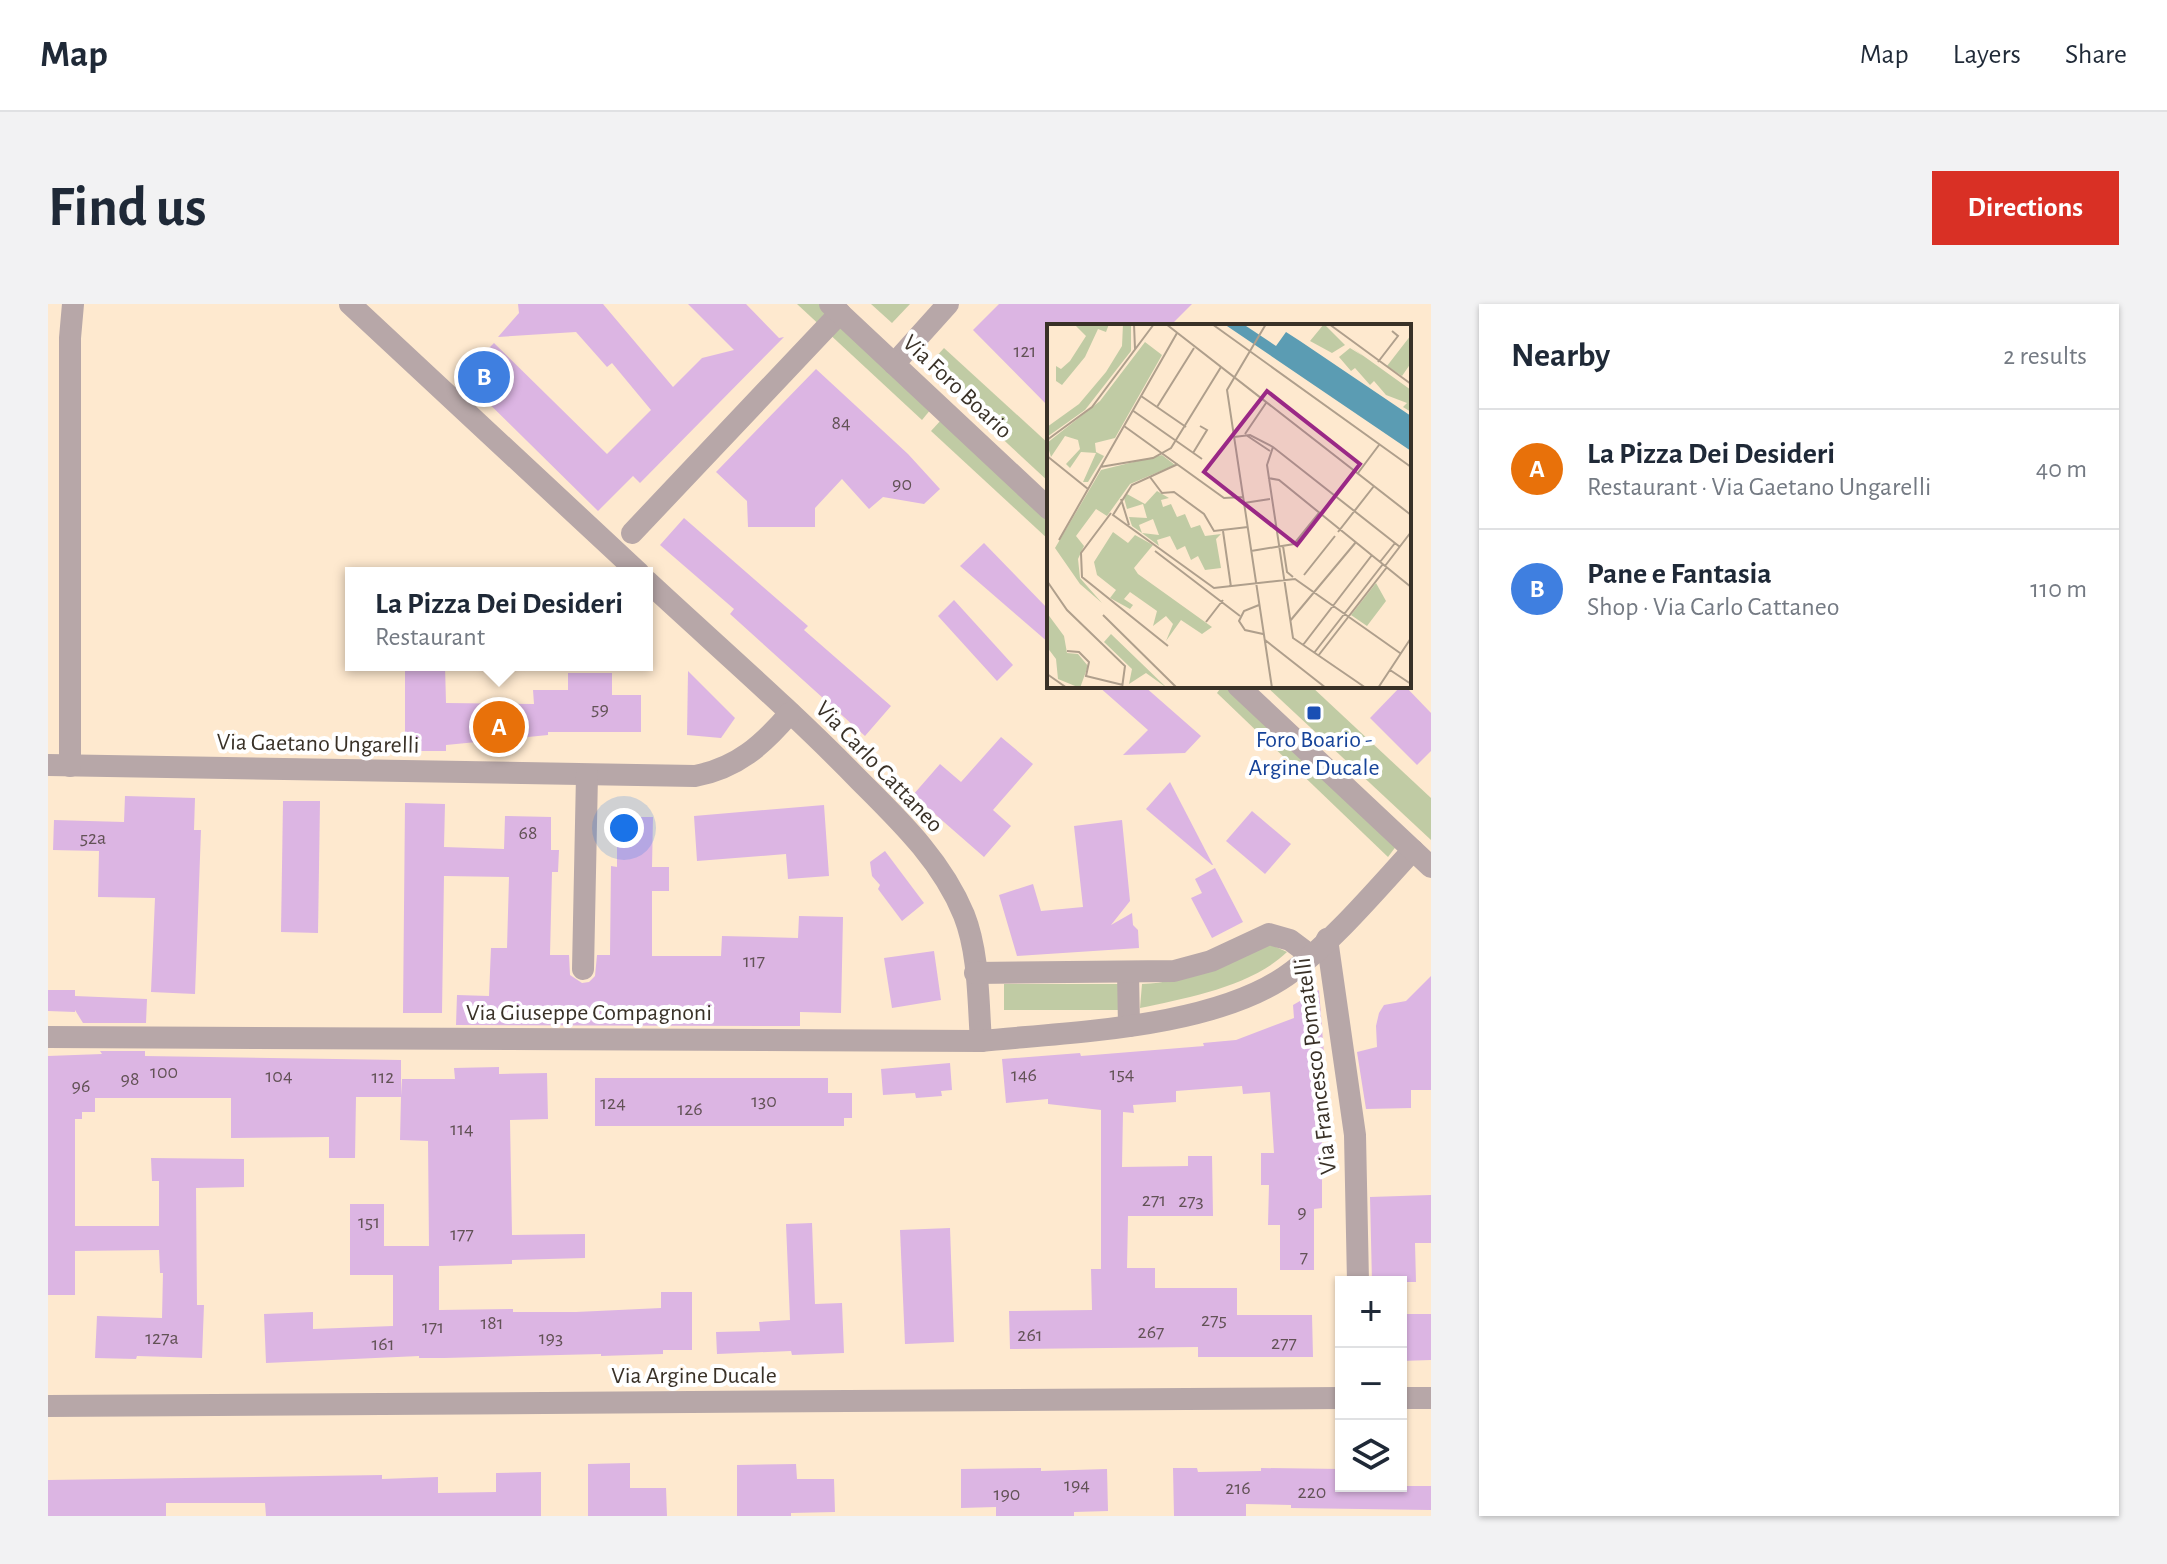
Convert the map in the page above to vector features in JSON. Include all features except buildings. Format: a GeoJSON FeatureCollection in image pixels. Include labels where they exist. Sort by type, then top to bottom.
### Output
{"type":"FeatureCollection","features":[{"type":"Feature","properties":{"kind":"street"},"geometry":{"type":"LineString","coordinates":[[59,765],[73,304]]}},
{"type":"Feature","properties":{"kind":"street"},"geometry":{"type":"LineString","coordinates":[[350,304],[633,567]]}},
{"type":"Feature","properties":{"kind":"street"},"geometry":{"type":"LineString","coordinates":[[894,364],[948,304]]}},
{"type":"Feature","properties":{"kind":"street"},"geometry":{"type":"LineString","coordinates":[[632,533],[835,309]]}},
{"type":"Feature","properties":{"kind":"street","name":"Via Foro Boario"},"geometry":{"type":"LineString","coordinates":[[835,309],[1047,507]]}},
{"type":"Feature","properties":{"kind":"street","name":"Via Carlo Cattaneo"},"geometry":{"type":"LineString","coordinates":[[653,587],[790,713],[903,825],[937,865],[965,918],[971,937],[981,1041]]}},
{"type":"Feature","properties":{"kind":"street"},"geometry":{"type":"LineString","coordinates":[[1240,688],[1431,867]]}},
{"type":"Feature","properties":{"kind":"street","name":"Via Gaetano Ungarelli"},"geometry":{"type":"LineString","coordinates":[[59,765],[677,776],[711,773],[728,767],[758,749],[790,713]]}},
{"type":"Feature","properties":{"kind":"street"},"geometry":{"type":"LineString","coordinates":[[583,969],[587,775]]}},
{"type":"Feature","properties":{"kind":"street","name":"Via Giuseppe Compagnoni"},"geometry":{"type":"LineString","coordinates":[[48,1037],[981,1041],[1129,1026],[1175,1018],[1274,984],[1327,939],[1413,850]]}},
{"type":"Feature","properties":{"kind":"street"},"geometry":{"type":"LineString","coordinates":[[975,973],[1157,972],[1190,967],[1230,953],[1269,934],[1290,940],[1310,955]]}},
{"type":"Feature","properties":{"kind":"street","name":"Via Francesco Pomatelli"},"geometry":{"type":"LineString","coordinates":[[1327,939],[1355,1135],[1358,1276]]}},
{"type":"Feature","properties":{"kind":"street"},"geometry":{"type":"LineString","coordinates":[[1128,972],[1129,1026]]}},
{"type":"Feature","properties":{"kind":"street","name":"Via Argine Ducale"},"geometry":{"type":"LineString","coordinates":[[48,1406],[1335,1398]]}},
{"type":"Feature","properties":{"kind":"street"},"geometry":{"type":"LineString","coordinates":[[1407,1398],[1431,1398]]}},
{"type":"Feature","properties":{"kind":"green space"},"geometry":{"type":"Polygon","coordinates":[[[797,304],[819,304],[931,409],[922,420],[797,304]]]}},
{"type":"Feature","properties":{"kind":"green space"},"geometry":{"type":"Polygon","coordinates":[[[871,304],[910,304],[892,323],[871,304]]]}},
{"type":"Feature","properties":{"kind":"green space"},"geometry":{"type":"Polygon","coordinates":[[[944,348],[1047,442],[1047,480],[926,368],[944,348]]]}},
{"type":"Feature","properties":{"kind":"green space"},"geometry":{"type":"Polygon","coordinates":[[[942,419],[1047,516],[1047,538],[931,431],[942,419]]]}},
{"type":"Feature","properties":{"kind":"green space"},"geometry":{"type":"Polygon","coordinates":[[[1221,688],[1228,688],[1397,845],[1388,857],[1217,693],[1221,688]]]}},
{"type":"Feature","properties":{"kind":"green space"},"geometry":{"type":"Polygon","coordinates":[[[1268,688],[1313,688],[1431,798],[1431,840],[1268,688]]]}},
{"type":"Feature","properties":{"kind":"green space"},"geometry":{"type":"Polygon","coordinates":[[[1267,943],[1287,952],[1256,974],[1218,989],[1140,1008],[1142,984],[1191,975],[1267,943]]]}},
{"type":"Feature","properties":{"kind":"green space"},"geometry":{"type":"Polygon","coordinates":[[[1004,984],[1118,984],[1118,1010],[1004,1010],[1004,984]]]}},
{"type":"Feature","properties":{"kind":"place","name":"Pane e Fantasia"},"geometry":{"type":"Point","coordinates":[484,377]}},
{"type":"Feature","properties":{"kind":"place","name":"Foro Boario - Argine Ducale"},"geometry":{"type":"Point","coordinates":[1314,713]}},
{"type":"Feature","properties":{"kind":"place","name":"La Pizza Dei Desideri"},"geometry":{"type":"Point","coordinates":[499,727]}}]}
